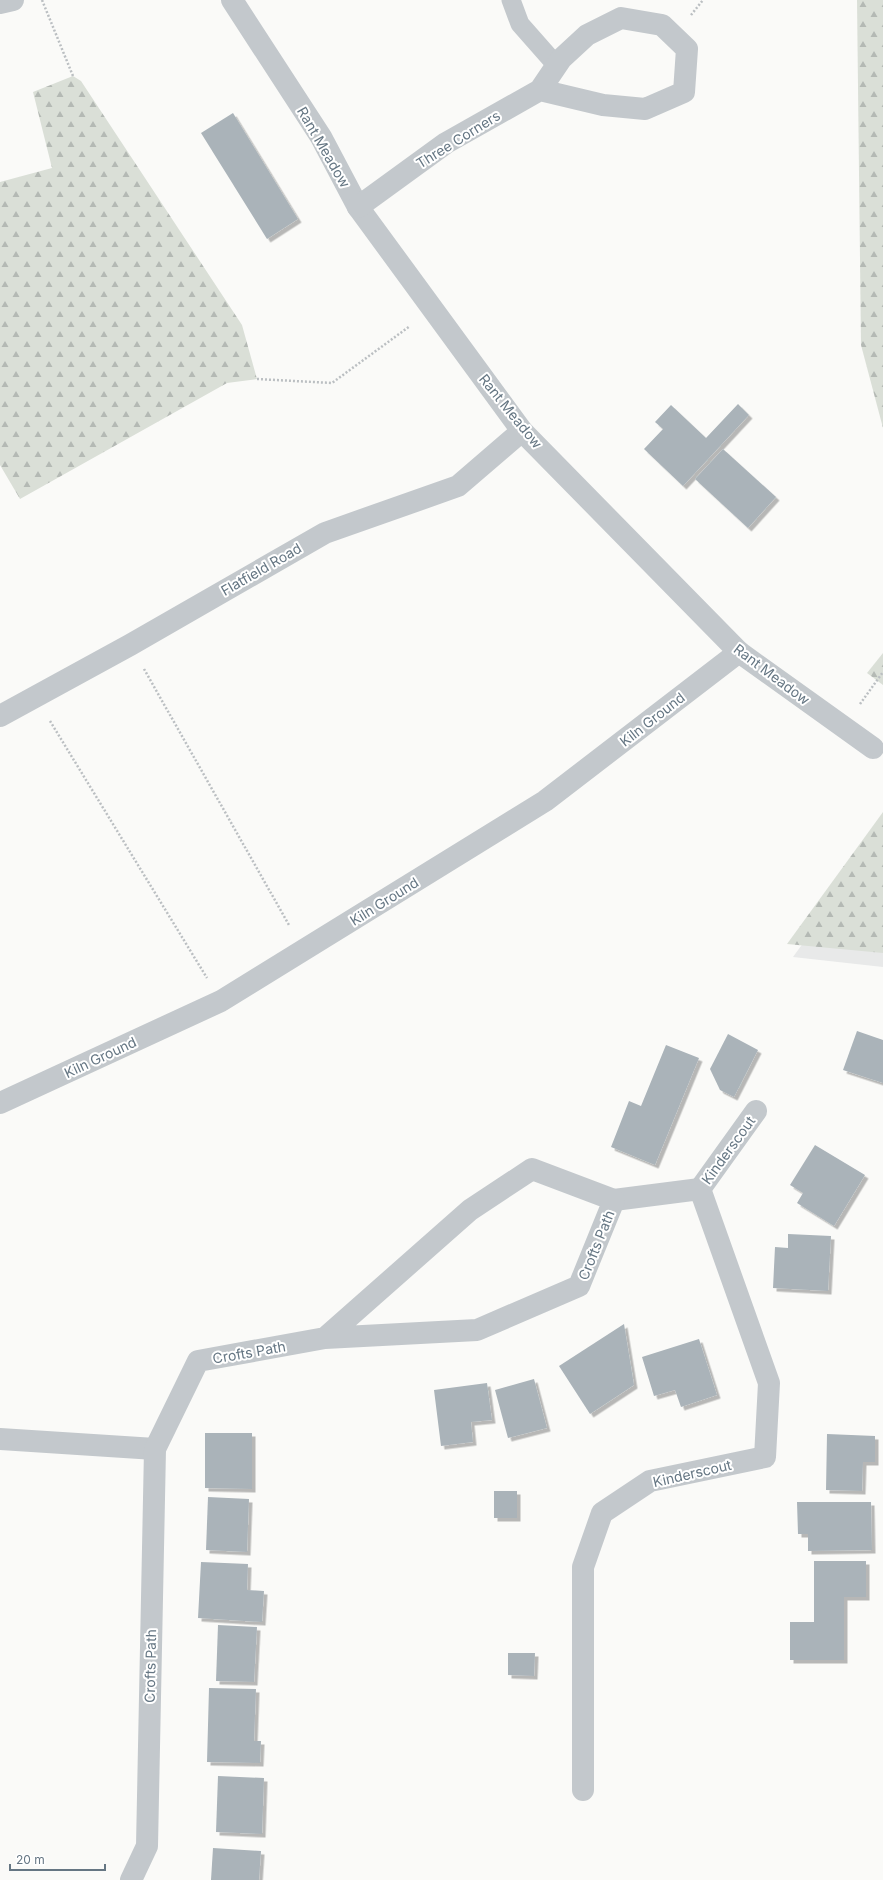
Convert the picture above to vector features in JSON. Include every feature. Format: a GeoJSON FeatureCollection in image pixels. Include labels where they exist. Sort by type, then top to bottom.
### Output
{"type":"FeatureCollection","features":[{"type":"Feature","properties":{"kind":"street"},"geometry":{"type":"LineString","coordinates":[[0,3],[13,0]]}},
{"type":"Feature","properties":{"kind":"street","name":"Rant Meadow"},"geometry":{"type":"LineString","coordinates":[[232,0],[321,137],[358,207],[522,431],[739,652],[873,748]]}},
{"type":"Feature","properties":{"kind":"street","name":"Three Corners"},"geometry":{"type":"LineString","coordinates":[[358,207],[446,143],[540,90],[561,59],[587,35],[621,18],[662,25],[687,49],[684,92],[645,109],[603,105],[540,90]]}},
{"type":"Feature","properties":{"kind":"street","name":"Flatfield Road"},"geometry":{"type":"LineString","coordinates":[[0,716],[130,645],[325,533],[458,486],[522,431]]}},
{"type":"Feature","properties":{"kind":"street","name":"Kiln Ground"},"geometry":{"type":"LineString","coordinates":[[0,1102],[221,1001],[546,801],[739,652]]}},
{"type":"Feature","properties":{"kind":"street","name":"Kinderscout"},"geometry":{"type":"LineString","coordinates":[[614,1200],[700,1189],[756,1111]]}},
{"type":"Feature","properties":{"kind":"street","name":"Crofts Path"},"geometry":{"type":"LineString","coordinates":[[131,1880],[147,1846],[155,1449],[198,1361],[325,1338],[477,1330],[579,1286],[614,1200],[532,1169],[470,1210],[325,1338]]}},
{"type":"Feature","properties":{"kind":"street","name":"Kinderscout"},"geometry":{"type":"LineString","coordinates":[[584,1790],[584,1567],[602,1512],[650,1481],[766,1457],[769,1383],[700,1189]]}},
{"type":"Feature","properties":{"kind":"street"},"geometry":{"type":"LineString","coordinates":[[0,1439],[155,1449]]}},
{"type":"Feature","properties":{"kind":"lane"},"geometry":{"type":"LineString","coordinates":[[511,0],[520,24],[557,66]]}},
{"type":"Feature","properties":{"kind":"path"},"geometry":{"type":"LineString","coordinates":[[42,0],[73,76]]}},
{"type":"Feature","properties":{"kind":"path"},"geometry":{"type":"LineString","coordinates":[[257,380],[332,383],[434,310]]}},
{"type":"Feature","properties":{"kind":"path"},"geometry":{"type":"LineString","coordinates":[[130,645],[303,950]]}},
{"type":"Feature","properties":{"kind":"path"},"geometry":{"type":"LineString","coordinates":[[844,727],[883,672]]}},
{"type":"Feature","properties":{"kind":"path"},"geometry":{"type":"LineString","coordinates":[[35,697],[221,1001]]}},
{"type":"Feature","properties":{"kind":"shaded area"},"geometry":{"type":"Polygon","coordinates":[[[883,833],[883,967],[793,957],[883,833]]]}},
{"type":"Feature","properties":{"kind":"green space"},"geometry":{"type":"Polygon","coordinates":[[[857,0],[883,0],[883,428],[861,345],[857,0]]]}},
{"type":"Feature","properties":{"kind":"green space"},"geometry":{"type":"Polygon","coordinates":[[[73,76],[81,81],[242,325],[257,379],[227,383],[20,499],[0,465],[0,182],[52,168],[33,92],[73,76]]]}},
{"type":"Feature","properties":{"kind":"green space"},"geometry":{"type":"Polygon","coordinates":[[[883,653],[883,685],[867,673],[883,653]]]}},
{"type":"Feature","properties":{"kind":"green space"},"geometry":{"type":"Polygon","coordinates":[[[883,812],[883,953],[787,944],[883,812]]]}},
{"type":"Feature","properties":{"kind":"building"},"geometry":{"type":"Polygon","coordinates":[[[233,113],[298,219],[267,239],[201,133],[233,113]]]}},
{"type":"Feature","properties":{"kind":"building"},"geometry":{"type":"Polygon","coordinates":[[[738,404],[749,415],[683,486],[644,449],[663,429],[655,422],[671,405],[706,438],[738,404]]]}},
{"type":"Feature","properties":{"kind":"building"},"geometry":{"type":"Polygon","coordinates":[[[723,449],[776,497],[748,528],[695,479],[723,449]]]}},
{"type":"Feature","properties":{"kind":"building"},"geometry":{"type":"Polygon","coordinates":[[[857,1031],[883,1040],[883,1083],[843,1070],[857,1031]]]}},
{"type":"Feature","properties":{"kind":"building"},"geometry":{"type":"Polygon","coordinates":[[[728,1034],[758,1050],[734,1097],[720,1090],[710,1069],[728,1034]]]}},
{"type":"Feature","properties":{"kind":"building"},"geometry":{"type":"Polygon","coordinates":[[[666,1045],[699,1058],[655,1165],[611,1147],[629,1101],[641,1106],[666,1045]]]}},
{"type":"Feature","properties":{"kind":"building"},"geometry":{"type":"Polygon","coordinates":[[[815,1145],[865,1175],[834,1226],[797,1203],[803,1193],[790,1185],[815,1145]]]}},
{"type":"Feature","properties":{"kind":"building"},"geometry":{"type":"Polygon","coordinates":[[[788,1234],[831,1236],[828,1291],[773,1288],[775,1247],[788,1248],[788,1234]]]}},
{"type":"Feature","properties":{"kind":"building"},"geometry":{"type":"Polygon","coordinates":[[[624,1324],[634,1385],[590,1414],[559,1366],[624,1324]]]}},
{"type":"Feature","properties":{"kind":"building"},"geometry":{"type":"Polygon","coordinates":[[[699,1339],[717,1395],[681,1407],[675,1390],[654,1396],[642,1357],[699,1339]]]}},
{"type":"Feature","properties":{"kind":"building"},"geometry":{"type":"Polygon","coordinates":[[[534,1379],[547,1428],[508,1438],[495,1390],[534,1379]]]}},
{"type":"Feature","properties":{"kind":"building"},"geometry":{"type":"Polygon","coordinates":[[[487,1383],[492,1420],[471,1422],[473,1442],[441,1446],[434,1390],[487,1383]]]}},
{"type":"Feature","properties":{"kind":"building"},"geometry":{"type":"Polygon","coordinates":[[[205,1433],[252,1433],[252,1489],[205,1488],[205,1433]]]}},
{"type":"Feature","properties":{"kind":"building"},"geometry":{"type":"Polygon","coordinates":[[[827,1434],[875,1436],[875,1462],[863,1462],[862,1491],[826,1490],[827,1434]]]}},
{"type":"Feature","properties":{"kind":"building"},"geometry":{"type":"Polygon","coordinates":[[[494,1491],[517,1491],[517,1518],[494,1518],[494,1491]]]}},
{"type":"Feature","properties":{"kind":"building"},"geometry":{"type":"Polygon","coordinates":[[[208,1497],[249,1499],[247,1552],[206,1550],[208,1497]]]}},
{"type":"Feature","properties":{"kind":"building"},"geometry":{"type":"Polygon","coordinates":[[[797,1502],[871,1502],[872,1550],[808,1551],[808,1534],[798,1534],[797,1502]]]}},
{"type":"Feature","properties":{"kind":"building"},"geometry":{"type":"Polygon","coordinates":[[[814,1561],[866,1561],[866,1597],[844,1597],[844,1660],[790,1660],[790,1622],[814,1622],[814,1561]]]}},
{"type":"Feature","properties":{"kind":"building"},"geometry":{"type":"Polygon","coordinates":[[[201,1562],[248,1564],[247,1590],[264,1591],[262,1622],[198,1618],[201,1562]]]}},
{"type":"Feature","properties":{"kind":"building"},"geometry":{"type":"Polygon","coordinates":[[[218,1625],[257,1627],[254,1682],[216,1681],[218,1625]]]}},
{"type":"Feature","properties":{"kind":"building"},"geometry":{"type":"Polygon","coordinates":[[[508,1653],[535,1653],[534,1676],[508,1675],[508,1653]]]}},
{"type":"Feature","properties":{"kind":"building"},"geometry":{"type":"Polygon","coordinates":[[[209,1688],[256,1689],[254,1741],[261,1741],[260,1763],[207,1762],[209,1688]]]}},
{"type":"Feature","properties":{"kind":"building"},"geometry":{"type":"Polygon","coordinates":[[[218,1776],[264,1778],[262,1834],[216,1832],[218,1776]]]}},
{"type":"Feature","properties":{"kind":"building"},"geometry":{"type":"Polygon","coordinates":[[[213,1848],[261,1851],[259,1880],[211,1880],[213,1848]]]}}]}
